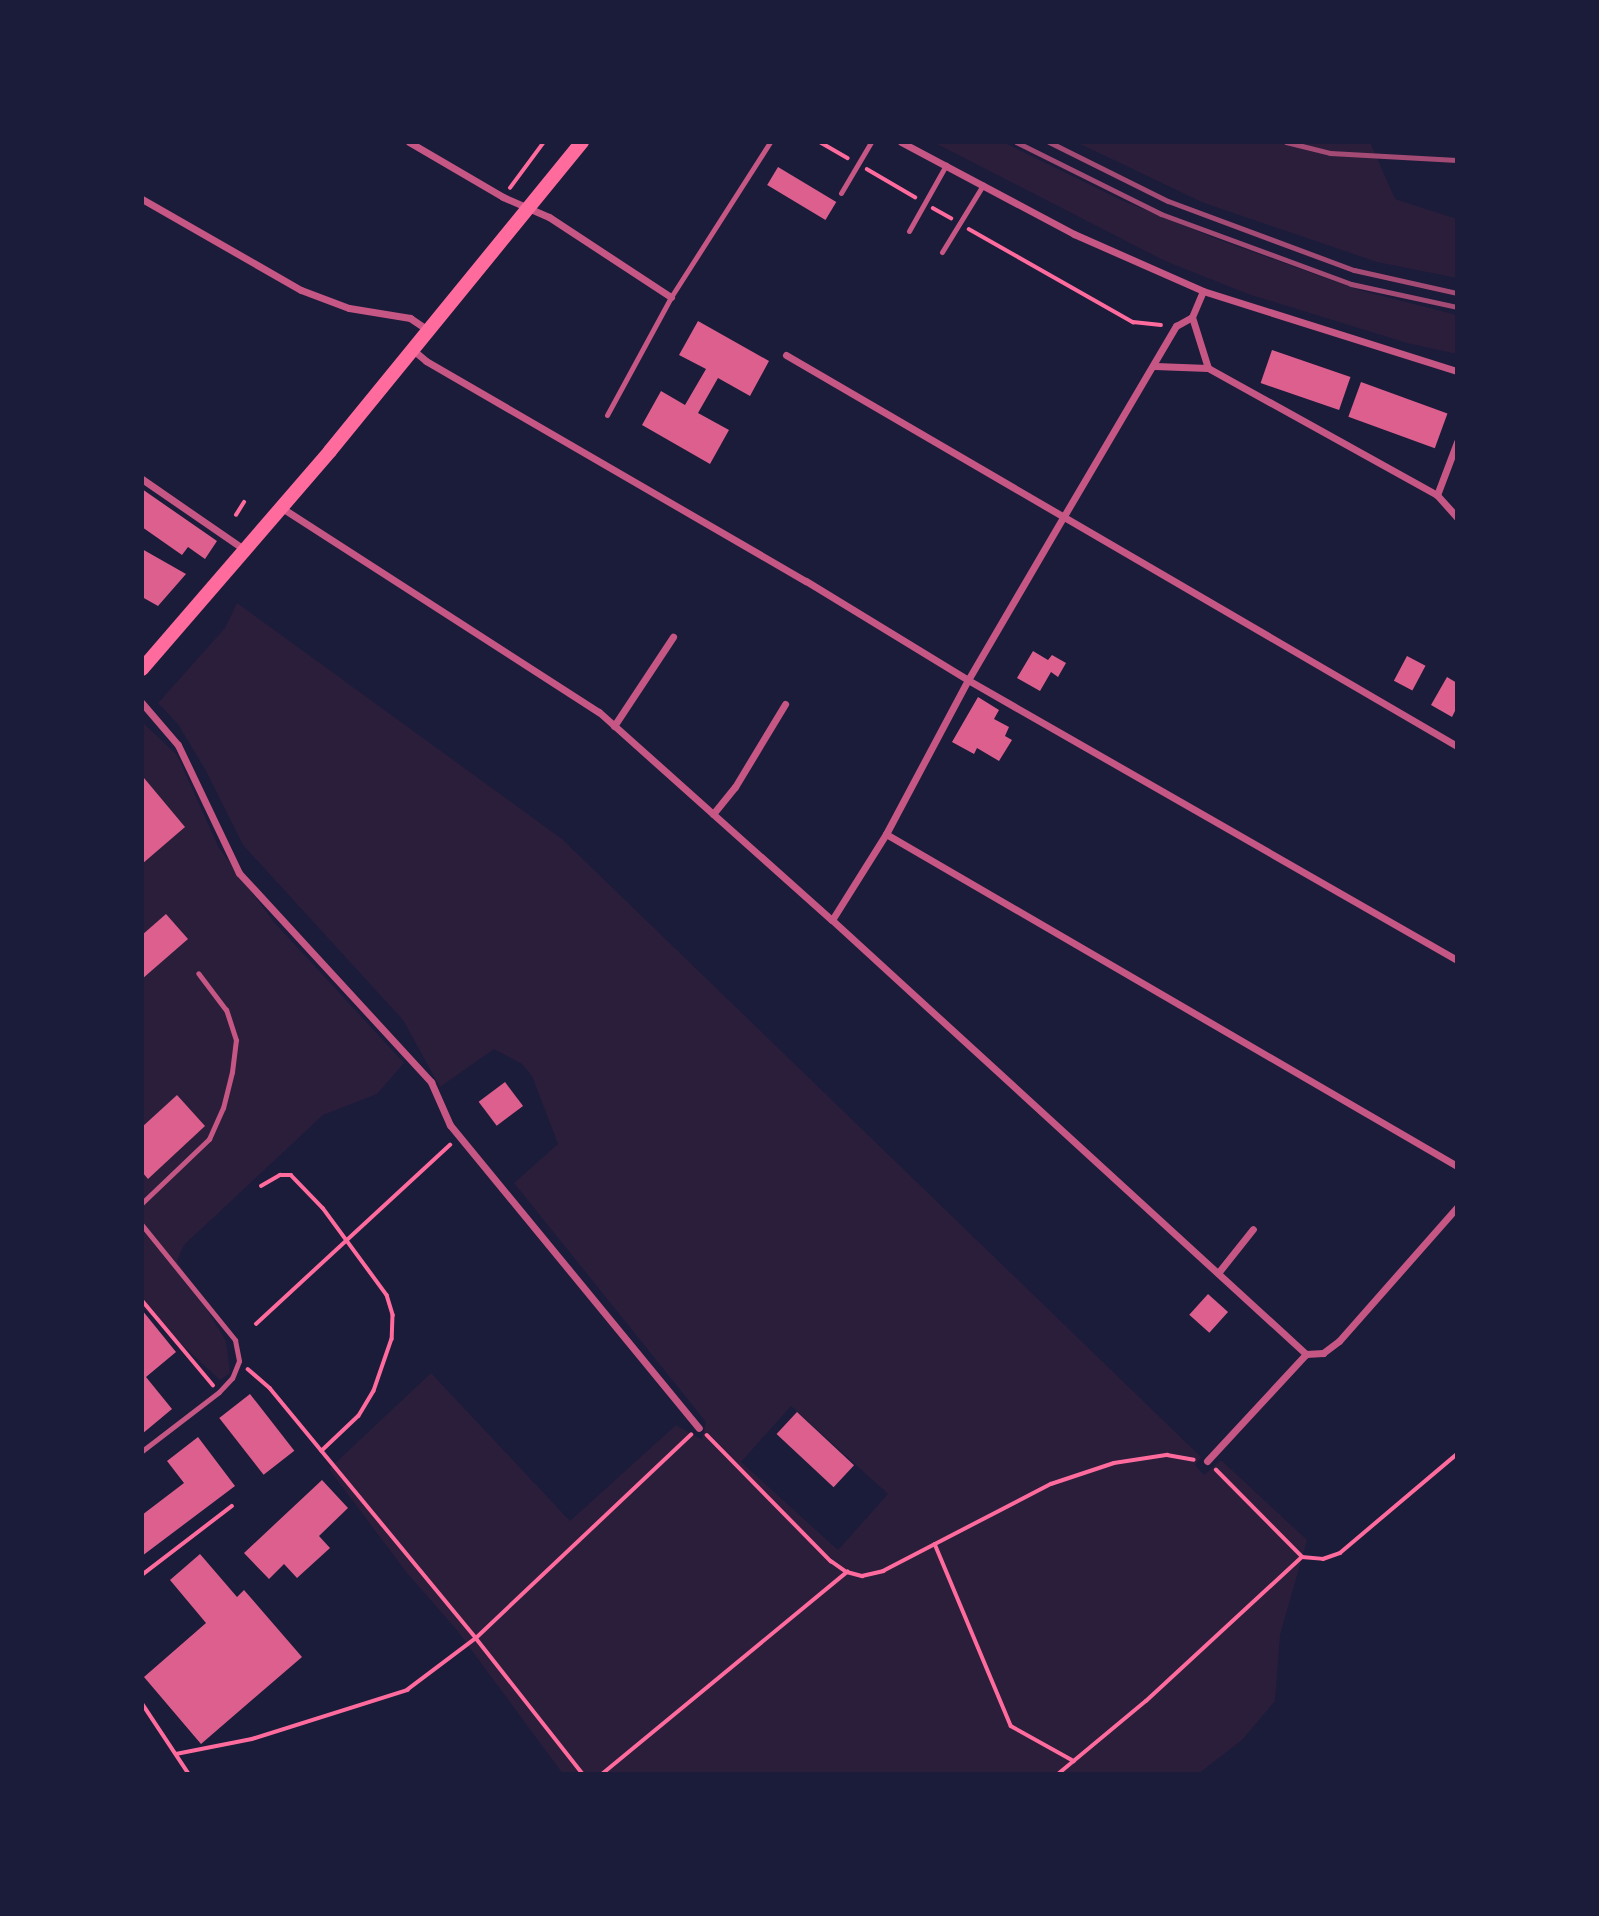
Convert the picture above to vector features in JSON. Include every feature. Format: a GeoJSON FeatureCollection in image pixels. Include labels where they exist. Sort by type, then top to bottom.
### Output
{"type":"FeatureCollection","features":[{"type":"Feature","properties":{"kind":"main road"},"geometry":{"type":"LineString","coordinates":[[142,669],[413,351],[582,142]]}},
{"type":"Feature","properties":{"kind":"street"},"geometry":{"type":"LineString","coordinates":[[409,142],[503,197],[549,217],[671,297]]}},
{"type":"Feature","properties":{"kind":"street"},"geometry":{"type":"LineString","coordinates":[[901,142],[1074,234],[1203,291],[1457,371]]}},
{"type":"Feature","properties":{"kind":"street"},"geometry":{"type":"LineString","coordinates":[[142,199],[301,290],[349,308],[410,318],[429,331]]}},
{"type":"Feature","properties":{"kind":"street"},"geometry":{"type":"LineString","coordinates":[[832,920],[886,834],[968,680],[1064,516],[1177,326],[1192,317],[1203,291]]}},
{"type":"Feature","properties":{"kind":"street"},"geometry":{"type":"LineString","coordinates":[[1192,317],[1208,368]]}},
{"type":"Feature","properties":{"kind":"street"},"geometry":{"type":"LineString","coordinates":[[413,351],[806,581],[968,680],[1457,960]]}},
{"type":"Feature","properties":{"kind":"street"},"geometry":{"type":"LineString","coordinates":[[786,355],[1457,746]]}},
{"type":"Feature","properties":{"kind":"street"},"geometry":{"type":"LineString","coordinates":[[1155,366],[1208,368],[1437,495],[1457,517]]}},
{"type":"Feature","properties":{"kind":"street"},"geometry":{"type":"LineString","coordinates":[[1437,495],[1457,442]]}},
{"type":"Feature","properties":{"kind":"street"},"geometry":{"type":"LineString","coordinates":[[142,479],[245,550]]}},
{"type":"Feature","properties":{"kind":"street"},"geometry":{"type":"LineString","coordinates":[[281,508],[599,712],[832,920],[1307,1354]]}},
{"type":"Feature","properties":{"kind":"street"},"geometry":{"type":"LineString","coordinates":[[614,726],[673,637]]}},
{"type":"Feature","properties":{"kind":"street"},"geometry":{"type":"LineString","coordinates":[[142,704],[178,745],[239,873],[431,1082],[450,1125],[699,1427]]}},
{"type":"Feature","properties":{"kind":"street"},"geometry":{"type":"LineString","coordinates":[[713,814],[735,787],[785,704]]}},
{"type":"Feature","properties":{"kind":"street"},"geometry":{"type":"LineString","coordinates":[[886,834],[1457,1166]]}},
{"type":"Feature","properties":{"kind":"street"},"geometry":{"type":"LineString","coordinates":[[1207,1461],[1307,1354],[1323,1353],[1339,1341],[1457,1207]]}},
{"type":"Feature","properties":{"kind":"street"},"geometry":{"type":"LineString","coordinates":[[1218,1273],[1253,1229]]}},
{"type":"Feature","properties":{"kind":"lane"},"geometry":{"type":"LineString","coordinates":[[607,415],[671,297],[770,142]]}},
{"type":"Feature","properties":{"kind":"lane"},"geometry":{"type":"LineString","coordinates":[[841,193],[871,142]]}},
{"type":"Feature","properties":{"kind":"lane"},"geometry":{"type":"LineString","coordinates":[[909,230],[946,165]]}},
{"type":"Feature","properties":{"kind":"lane"},"geometry":{"type":"LineString","coordinates":[[942,251],[983,185]]}},
{"type":"Feature","properties":{"kind":"lane"},"geometry":{"type":"LineString","coordinates":[[142,1203],[209,1139],[223,1108],[232,1072],[236,1040],[226,1010],[198,973]]}},
{"type":"Feature","properties":{"kind":"lane"},"geometry":{"type":"LineString","coordinates":[[142,1225],[235,1340],[239,1361],[232,1378],[219,1392],[142,1451]]}},
{"type":"Feature","properties":{"kind":"path"},"geometry":{"type":"LineString","coordinates":[[503,197],[544,142]]}},
{"type":"Feature","properties":{"kind":"path"},"geometry":{"type":"LineString","coordinates":[[820,142],[1133,322],[1177,326]]}},
{"type":"Feature","properties":{"kind":"path"},"geometry":{"type":"LineString","coordinates":[[236,515],[244,502]]}},
{"type":"Feature","properties":{"kind":"path"},"geometry":{"type":"LineString","coordinates":[[256,1324],[459,1136]]}},
{"type":"Feature","properties":{"kind":"path"},"geometry":{"type":"LineString","coordinates":[[261,1186],[280,1175],[291,1175],[323,1208],[347,1240],[387,1295],[393,1315],[392,1339],[384,1366],[364,1408],[322,1451]]}},
{"type":"Feature","properties":{"kind":"path"},"geometry":{"type":"LineString","coordinates":[[142,1300],[219,1392]]}},
{"type":"Feature","properties":{"kind":"path"},"geometry":{"type":"LineString","coordinates":[[239,1361],[270,1388],[476,1638],[583,1774]]}},
{"type":"Feature","properties":{"kind":"path"},"geometry":{"type":"LineString","coordinates":[[176,1754],[252,1739],[407,1690],[476,1638],[699,1427],[831,1561],[847,1572],[862,1576],[883,1571],[1051,1485],[1114,1463],[1167,1455],[1207,1461],[1303,1557],[1323,1559],[1340,1553],[1457,1454]]}},
{"type":"Feature","properties":{"kind":"path"},"geometry":{"type":"LineString","coordinates":[[142,1575],[232,1506]]}},
{"type":"Feature","properties":{"kind":"path"},"geometry":{"type":"LineString","coordinates":[[935,1544],[1011,1726],[1074,1761]]}},
{"type":"Feature","properties":{"kind":"path"},"geometry":{"type":"LineString","coordinates":[[1058,1774],[1146,1701],[1303,1557]]}},
{"type":"Feature","properties":{"kind":"path"},"geometry":{"type":"LineString","coordinates":[[602,1774],[847,1572]]}},
{"type":"Feature","properties":{"kind":"path"},"geometry":{"type":"LineString","coordinates":[[142,1703],[190,1774]]}},
{"type":"Feature","properties":{"kind":"shaded area"},"geometry":{"type":"Polygon","coordinates":[[[933,142],[1003,142],[1121,200],[1217,239],[1359,290],[1457,315],[1457,354],[1407,343],[1248,294],[1165,261],[933,142]]]}},
{"type":"Feature","properties":{"kind":"shaded area"},"geometry":{"type":"Polygon","coordinates":[[[1076,142],[1370,142],[1395,199],[1457,219],[1457,278],[1377,262],[1204,203],[1076,142]]]}},
{"type":"Feature","properties":{"kind":"shaded area"},"geometry":{"type":"Polygon","coordinates":[[[237,603],[562,839],[1201,1457],[1195,1465],[1204,1475],[1221,1460],[1307,1540],[1280,1635],[1275,1701],[1242,1740],[1198,1774],[563,1774],[456,1629],[407,1573],[329,1469],[431,1373],[570,1521],[676,1425],[702,1440],[706,1422],[514,1183],[558,1144],[532,1076],[522,1064],[494,1049],[440,1087],[403,1020],[243,845],[205,769],[178,724],[158,703],[225,628],[237,603]],[[791,1406],[741,1462],[838,1550],[888,1494],[791,1406]]]}},
{"type":"Feature","properties":{"kind":"shaded area"},"geometry":{"type":"Polygon","coordinates":[[[142,722],[177,755],[219,848],[273,921],[404,1063],[377,1094],[323,1115],[184,1245],[177,1261],[226,1341],[230,1373],[220,1380],[142,1307],[142,722]]]}},
{"type":"Feature","properties":{"kind":"building"},"geometry":{"type":"Polygon","coordinates":[[[778,167],[836,202],[825,220],[767,185],[778,167]]]}},
{"type":"Feature","properties":{"kind":"building"},"geometry":{"type":"Polygon","coordinates":[[[698,321],[769,361],[750,396],[718,378],[698,413],[729,430],[710,464],[642,425],[661,391],[685,405],[706,369],[679,355],[698,321]]]}},
{"type":"Feature","properties":{"kind":"building"},"geometry":{"type":"Polygon","coordinates":[[[1272,350],[1350,377],[1339,410],[1261,383],[1272,350]]]}},
{"type":"Feature","properties":{"kind":"building"},"geometry":{"type":"Polygon","coordinates":[[[1361,382],[1447,413],[1435,448],[1348,417],[1361,382]]]}},
{"type":"Feature","properties":{"kind":"building"},"geometry":{"type":"Polygon","coordinates":[[[142,489],[217,541],[205,559],[188,547],[182,555],[142,527],[142,489]]]}},
{"type":"Feature","properties":{"kind":"building"},"geometry":{"type":"Polygon","coordinates":[[[142,549],[186,574],[158,606],[142,597],[142,549]]]}},
{"type":"Feature","properties":{"kind":"building"},"geometry":{"type":"Polygon","coordinates":[[[1033,651],[1048,660],[1052,655],[1066,663],[1058,677],[1051,672],[1040,691],[1017,678],[1033,651]]]}},
{"type":"Feature","properties":{"kind":"building"},"geometry":{"type":"Polygon","coordinates":[[[1407,656],[1426,666],[1412,691],[1394,681],[1407,656]]]}},
{"type":"Feature","properties":{"kind":"building"},"geometry":{"type":"Polygon","coordinates":[[[1447,677],[1457,683],[1457,707],[1452,717],[1431,705],[1447,677]]]}},
{"type":"Feature","properties":{"kind":"building"},"geometry":{"type":"Polygon","coordinates":[[[978,697],[999,710],[994,719],[1009,727],[1005,736],[1012,740],[999,761],[977,748],[974,754],[952,742],[978,697]]]}},
{"type":"Feature","properties":{"kind":"building"},"geometry":{"type":"Polygon","coordinates":[[[144,778],[185,827],[142,864],[142,780],[144,778]]]}},
{"type":"Feature","properties":{"kind":"building"},"geometry":{"type":"Polygon","coordinates":[[[166,914],[188,939],[142,979],[142,935],[166,914]]]}},
{"type":"Feature","properties":{"kind":"building"},"geometry":{"type":"Polygon","coordinates":[[[505,1082],[523,1106],[497,1126],[479,1102],[505,1082]]]}},
{"type":"Feature","properties":{"kind":"building"},"geometry":{"type":"Polygon","coordinates":[[[177,1095],[205,1126],[148,1179],[142,1172],[142,1127],[177,1095]]]}},
{"type":"Feature","properties":{"kind":"building"},"geometry":{"type":"Polygon","coordinates":[[[1208,1294],[1228,1312],[1209,1333],[1189,1315],[1208,1294]]]}},
{"type":"Feature","properties":{"kind":"building"},"geometry":{"type":"Polygon","coordinates":[[[142,1310],[176,1352],[146,1377],[172,1409],[142,1434],[142,1310]]]}},
{"type":"Feature","properties":{"kind":"building"},"geometry":{"type":"Polygon","coordinates":[[[250,1394],[294,1451],[264,1475],[219,1418],[250,1394]]]}},
{"type":"Feature","properties":{"kind":"building"},"geometry":{"type":"Polygon","coordinates":[[[797,1412],[854,1465],[834,1487],[777,1434],[797,1412]]]}},
{"type":"Feature","properties":{"kind":"building"},"geometry":{"type":"Polygon","coordinates":[[[198,1437],[235,1486],[142,1556],[142,1515],[184,1483],[167,1461],[198,1437]]]}},
{"type":"Feature","properties":{"kind":"building"},"geometry":{"type":"Polygon","coordinates":[[[322,1480],[348,1508],[319,1536],[330,1548],[297,1578],[284,1564],[269,1579],[244,1553],[322,1480]]]}},
{"type":"Feature","properties":{"kind":"building"},"geometry":{"type":"Polygon","coordinates":[[[200,1554],[237,1597],[244,1590],[302,1657],[201,1744],[144,1677],[206,1623],[170,1580],[200,1554]]]}},
{"type":"Feature","properties":{"kind":"railway"},"geometry":{"type":"LineString","coordinates":[[1016,142],[1161,214],[1351,284],[1457,307]]}},
{"type":"Feature","properties":{"kind":"railway"},"geometry":{"type":"LineString","coordinates":[[1049,142],[1168,201],[1354,270],[1457,293]]}},
{"type":"Feature","properties":{"kind":"railway"},"geometry":{"type":"LineString","coordinates":[[1286,142],[1330,153],[1457,160]]}}]}
